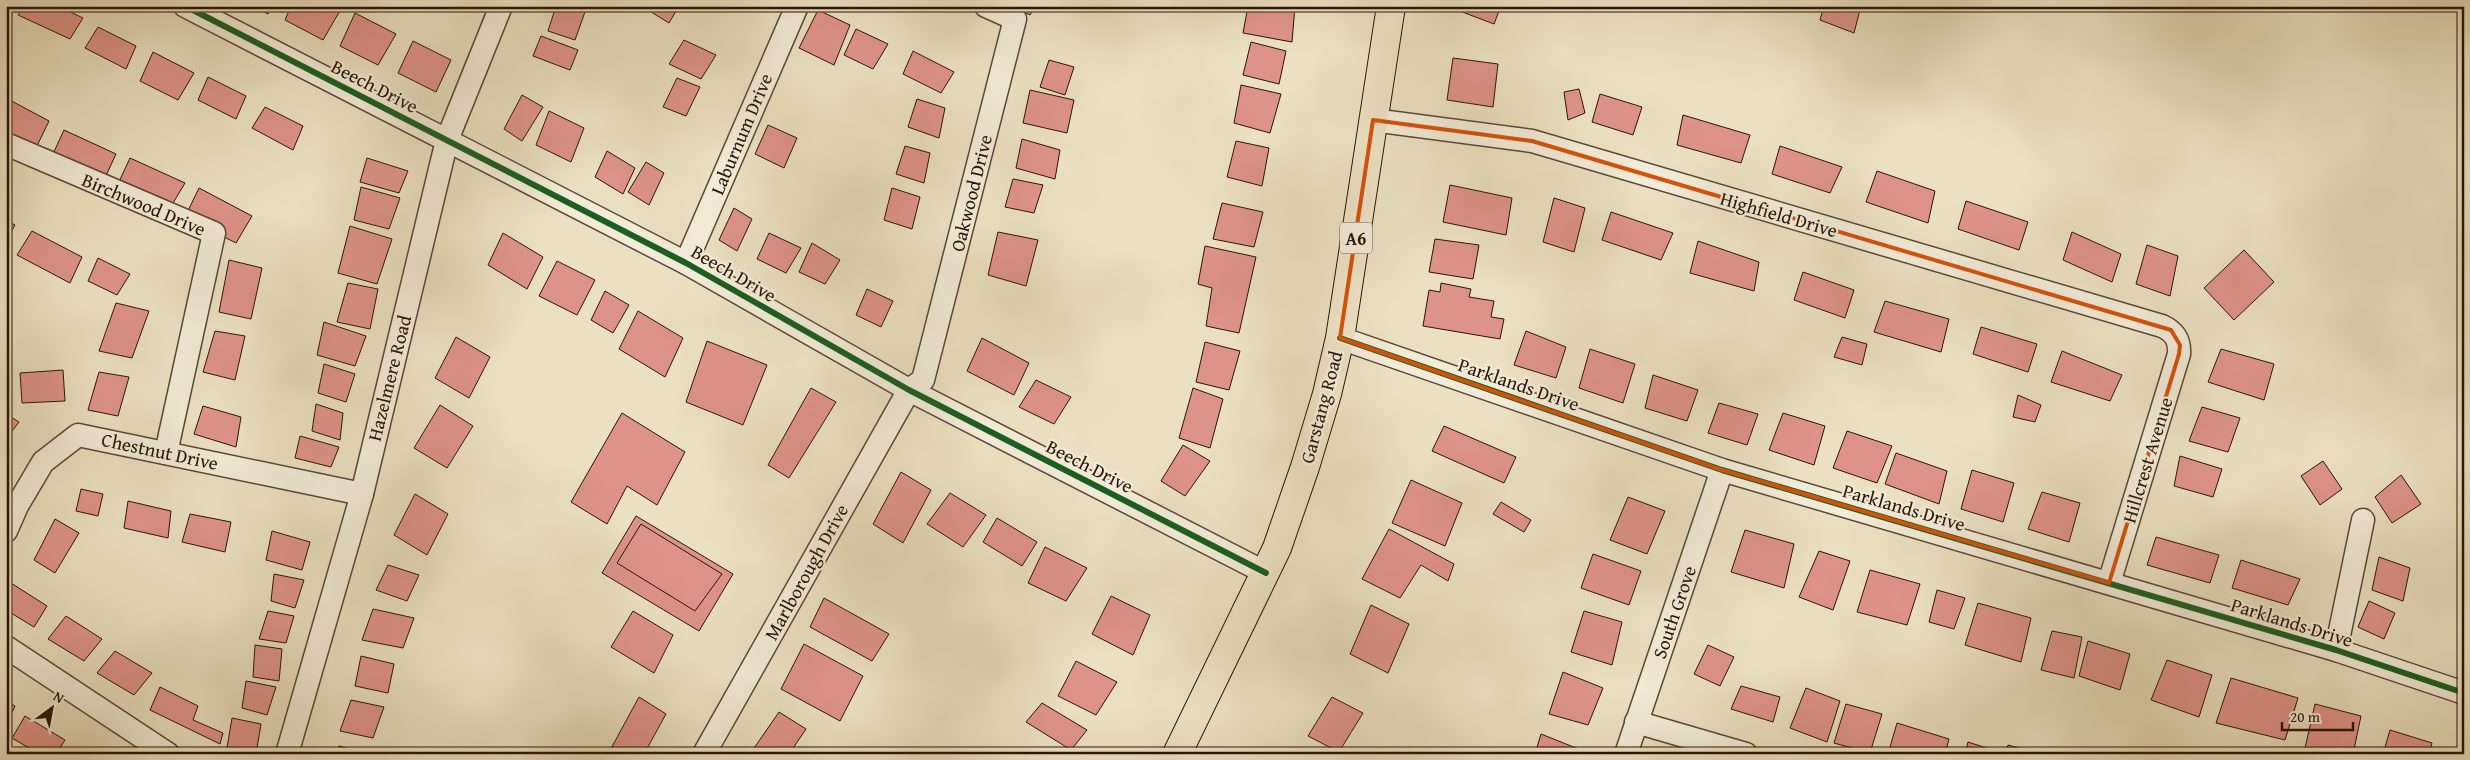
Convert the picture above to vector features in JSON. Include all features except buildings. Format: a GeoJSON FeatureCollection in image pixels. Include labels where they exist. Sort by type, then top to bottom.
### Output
{"type":"FeatureCollection","features":[{"type":"Feature","properties":{"kind":"highway","name":"Garstang Road"},"geometry":{"type":"LineString","coordinates":[[1177,754],[1266,573],[1306,467],[1327,394],[1340,338],[1391,6]]}},
{"type":"Feature","properties":{"kind":"street","name":"Beech Drive"},"geometry":{"type":"LineString","coordinates":[[185,6],[686,262],[909,390],[1266,573]]}},
{"type":"Feature","properties":{"kind":"street","name":"Hazelmere Road"},"geometry":{"type":"LineString","coordinates":[[287,754],[362,494],[446,140],[501,6]]}},
{"type":"Feature","properties":{"kind":"street","name":"Laburnum Drive"},"geometry":{"type":"LineString","coordinates":[[686,262],[796,6]]}},
{"type":"Feature","properties":{"kind":"street","name":"Oakwood Drive"},"geometry":{"type":"LineString","coordinates":[[909,390],[923,380],[1015,19],[986,6]]}},
{"type":"Feature","properties":{"kind":"street","name":"Highfield Drive"},"geometry":{"type":"LineString","coordinates":[[1373,120],[1532,141],[2162,326],[2177,337]]}},
{"type":"Feature","properties":{"kind":"street","name":"Birchwood Drive"},"geometry":{"type":"LineString","coordinates":[[6,144],[214,233],[166,453]]}},
{"type":"Feature","properties":{"kind":"street","name":"Hillcrest Avenue"},"geometry":{"type":"LineString","coordinates":[[2109,583],[2179,354],[2180,345],[2177,337]]}},
{"type":"Feature","properties":{"kind":"street","name":"Parklands Drive"},"geometry":{"type":"LineString","coordinates":[[1340,338],[1722,470],[2336,650],[2463,690]]}},
{"type":"Feature","properties":{"kind":"street","name":"Marlborough Drive"},"geometry":{"type":"LineString","coordinates":[[704,754],[909,390]]}},
{"type":"Feature","properties":{"kind":"street","name":"Chestnut Drive"},"geometry":{"type":"LineString","coordinates":[[6,531],[17,506],[43,462],[78,434],[362,494]]}},
{"type":"Feature","properties":{"kind":"street","name":"South Grove"},"geometry":{"type":"LineString","coordinates":[[1626,754],[1722,470]]}},
{"type":"Feature","properties":{"kind":"street"},"geometry":{"type":"LineString","coordinates":[[2336,650],[2363,520]]}},
{"type":"Feature","properties":{"kind":"street"},"geometry":{"type":"LineString","coordinates":[[6,647],[168,754]]}},
{"type":"Feature","properties":{"kind":"street"},"geometry":{"type":"LineString","coordinates":[[1636,722],[1746,754]]}},
{"type":"Feature","properties":{"kind":"highlighted area"},"geometry":{"type":"Polygon","coordinates":[[[1373,120],[1532,141],[2171,330],[2180,345],[2179,354],[2109,583],[1722,470],[1340,338],[1373,120]]]}},
{"type":"Feature","properties":{"kind":"cycle path"},"geometry":{"type":"LineString","coordinates":[[185,6],[686,263],[909,390],[1266,573]]}},
{"type":"Feature","properties":{"kind":"cycle path"},"geometry":{"type":"LineString","coordinates":[[1340,338],[1722,470],[2336,650],[2464,693]]}}]}
